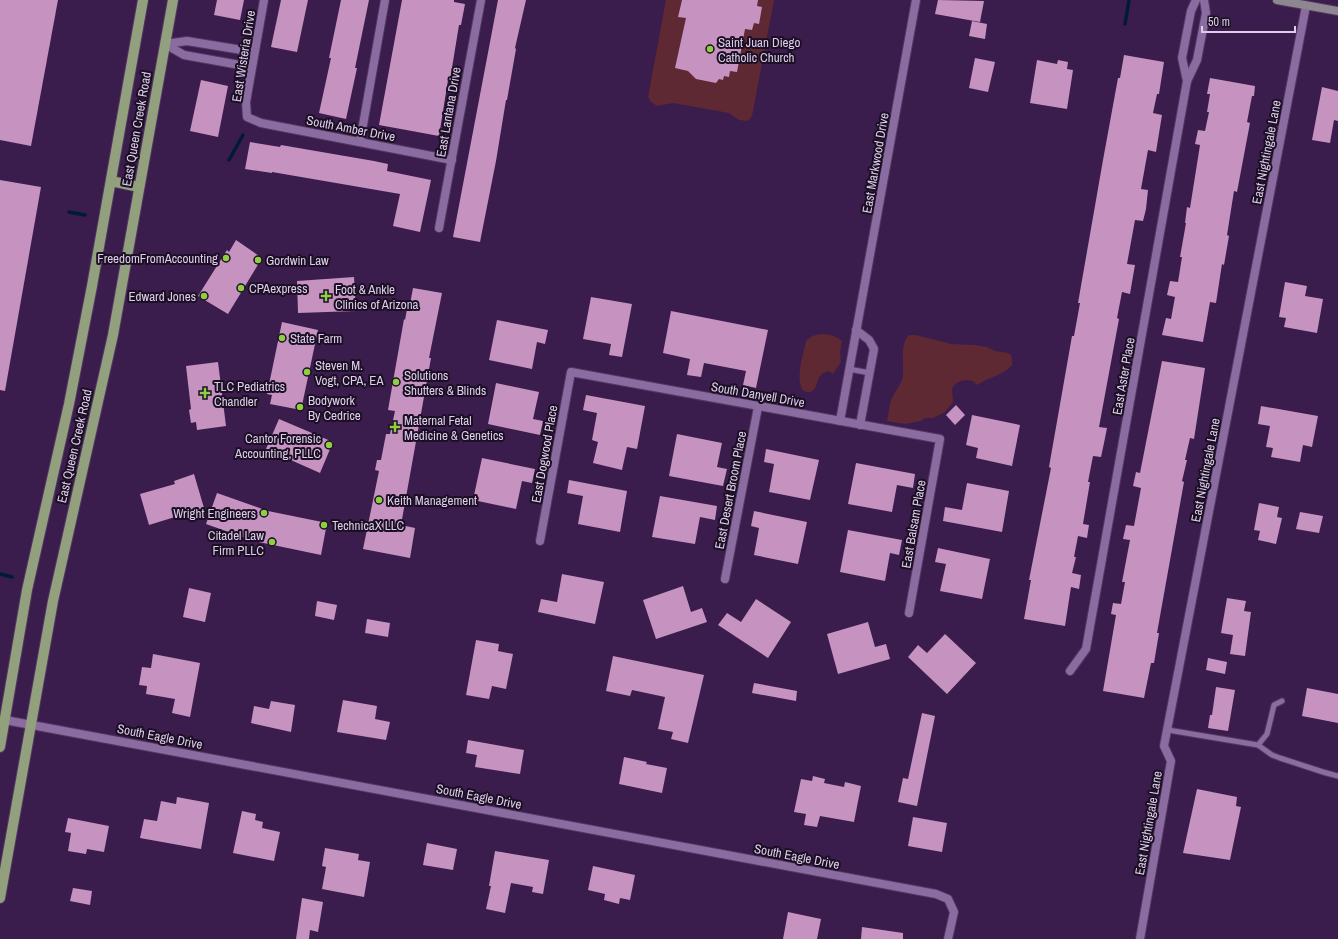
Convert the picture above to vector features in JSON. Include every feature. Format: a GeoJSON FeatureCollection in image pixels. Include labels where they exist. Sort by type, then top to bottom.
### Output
{"type":"FeatureCollection","features":[{"type":"Feature","properties":{"kind":"main road","name":"East Queen Creek Road"},"geometry":{"type":"LineString","coordinates":[[0,747],[27,590],[69,404],[92,286],[143,0]]}},
{"type":"Feature","properties":{"kind":"main road","name":"East Queen Creek Road"},"geometry":{"type":"LineString","coordinates":[[0,898],[54,595],[113,335],[173,0]]}},
{"type":"Feature","properties":{"kind":"main road"},"geometry":{"type":"LineString","coordinates":[[1277,0],[1338,11]]}},
{"type":"Feature","properties":{"kind":"main road"},"geometry":{"type":"LineString","coordinates":[[111,181],[139,187]]}},
{"type":"Feature","properties":{"kind":"street","name":"East Wisteria Drive"},"geometry":{"type":"LineString","coordinates":[[247,116],[246,102],[264,0]]}},
{"type":"Feature","properties":{"kind":"street"},"geometry":{"type":"LineString","coordinates":[[360,142],[385,0]]}},
{"type":"Feature","properties":{"kind":"street","name":"East Lantana Drive"},"geometry":{"type":"LineString","coordinates":[[439,228],[481,0]]}},
{"type":"Feature","properties":{"kind":"street","name":"East Markwood Drive"},"geometry":{"type":"LineString","coordinates":[[840,421],[916,0]]}},
{"type":"Feature","properties":{"kind":"street","name":"East Aster Place"},"geometry":{"type":"LineString","coordinates":[[1187,81],[1182,58],[1191,11],[1196,0]]}},
{"type":"Feature","properties":{"kind":"street","name":"East Aster Place"},"geometry":{"type":"LineString","coordinates":[[1070,671],[1086,649],[1187,81],[1197,60],[1206,14],[1204,0]]}},
{"type":"Feature","properties":{"kind":"street","name":"East Nightingale Lane"},"geometry":{"type":"LineString","coordinates":[[1140,939],[1171,760],[1164,746],[1306,6]]}},
{"type":"Feature","properties":{"kind":"street"},"geometry":{"type":"LineString","coordinates":[[165,44],[187,41],[254,52]]}},
{"type":"Feature","properties":{"kind":"street"},"geometry":{"type":"LineString","coordinates":[[165,44],[184,55],[251,68]]}},
{"type":"Feature","properties":{"kind":"street"},"geometry":{"type":"LineString","coordinates":[[217,61],[220,46]]}},
{"type":"Feature","properties":{"kind":"street"},"geometry":{"type":"LineString","coordinates":[[1184,46],[1199,49]]}},
{"type":"Feature","properties":{"kind":"street","name":"South Amber Drive"},"geometry":{"type":"LineString","coordinates":[[247,116],[261,123],[452,160]]}},
{"type":"Feature","properties":{"kind":"street"},"geometry":{"type":"LineString","coordinates":[[856,330],[869,340],[874,349],[860,425]]}},
{"type":"Feature","properties":{"kind":"street","name":"South Danyell Drive"},"geometry":{"type":"LineString","coordinates":[[571,372],[940,439]]}},
{"type":"Feature","properties":{"kind":"street","name":"East Dogwood Place"},"geometry":{"type":"LineString","coordinates":[[540,541],[571,372]]}},
{"type":"Feature","properties":{"kind":"street","name":"East Desert Broom Place"},"geometry":{"type":"LineString","coordinates":[[725,579],[758,407]]}},
{"type":"Feature","properties":{"kind":"street","name":"East Balsam Place"},"geometry":{"type":"LineString","coordinates":[[908,613],[940,439]]}},
{"type":"Feature","properties":{"kind":"street","name":"South Eagle Drive"},"geometry":{"type":"LineString","coordinates":[[5,720],[936,894],[948,899],[954,912],[948,939]]}},
{"type":"Feature","properties":{"kind":"lane"},"geometry":{"type":"LineString","coordinates":[[849,369],[870,373]]}},
{"type":"Feature","properties":{"kind":"lane"},"geometry":{"type":"LineString","coordinates":[[1258,744],[1267,734],[1274,704],[1282,701]]}},
{"type":"Feature","properties":{"kind":"lane"},"geometry":{"type":"LineString","coordinates":[[1168,730],[1258,744],[1272,755],[1338,776]]}},
{"type":"Feature","properties":{"kind":"shaded area"},"geometry":{"type":"Polygon","coordinates":[[[666,0],[774,0],[752,116],[748,121],[739,120],[729,113],[673,103],[657,106],[651,102],[648,97],[666,0]]]}},
{"type":"Feature","properties":{"kind":"shaded area"},"geometry":{"type":"Polygon","coordinates":[[[827,334],[842,341],[840,352],[841,362],[833,374],[829,371],[823,373],[819,377],[815,389],[807,392],[801,388],[800,383],[801,362],[806,341],[812,336],[827,334]]]}},
{"type":"Feature","properties":{"kind":"shaded area"},"geometry":{"type":"Polygon","coordinates":[[[909,335],[916,335],[951,344],[987,347],[995,351],[1008,353],[1011,355],[1012,365],[1004,372],[977,385],[973,381],[966,380],[955,384],[952,389],[953,402],[945,412],[933,418],[924,418],[921,421],[905,424],[887,421],[892,399],[902,380],[903,351],[909,335]]]}},
{"type":"Feature","properties":{"kind":"building"},"geometry":{"type":"Polygon","coordinates":[[[0,0],[58,0],[31,146],[0,140],[0,0]]]}},
{"type":"Feature","properties":{"kind":"building"},"geometry":{"type":"Polygon","coordinates":[[[217,0],[244,0],[240,20],[214,15],[217,0]]]}},
{"type":"Feature","properties":{"kind":"building"},"geometry":{"type":"Polygon","coordinates":[[[281,0],[308,0],[297,52],[271,47],[281,0]]]}},
{"type":"Feature","properties":{"kind":"building"},"geometry":{"type":"Polygon","coordinates":[[[341,0],[369,0],[346,119],[319,113],[331,58],[329,58],[341,0]]]}},
{"type":"Feature","properties":{"kind":"building"},"geometry":{"type":"Polygon","coordinates":[[[402,0],[454,0],[454,2],[465,4],[461,25],[459,25],[450,80],[448,80],[439,136],[379,125],[402,0]]]}},
{"type":"Feature","properties":{"kind":"building"},"geometry":{"type":"Polygon","coordinates":[[[498,0],[526,0],[515,48],[496,161],[480,242],[453,237],[498,0]]]}},
{"type":"Feature","properties":{"kind":"building","name":"Saint Juan Diego Catholic Church"},"geometry":{"type":"Polygon","coordinates":[[[682,0],[758,0],[757,6],[762,7],[759,24],[754,23],[752,30],[745,29],[737,72],[730,71],[729,77],[724,76],[723,80],[719,79],[716,83],[696,79],[688,71],[675,68],[686,18],[678,17],[682,0]]]}},
{"type":"Feature","properties":{"kind":"building"},"geometry":{"type":"Polygon","coordinates":[[[938,0],[984,1],[980,22],[935,14],[938,0]]]}},
{"type":"Feature","properties":{"kind":"building"},"geometry":{"type":"Polygon","coordinates":[[[972,21],[987,24],[985,39],[969,36],[972,21]]]}},
{"type":"Feature","properties":{"kind":"building"},"geometry":{"type":"Polygon","coordinates":[[[1124,55],[1164,62],[1159,94],[1157,94],[1153,113],[1162,115],[1156,152],[1148,150],[1141,189],[1148,190],[1146,209],[1143,221],[1135,220],[1127,264],[1135,265],[1130,294],[1122,292],[1117,318],[1119,319],[1099,427],[1107,428],[1101,457],[1093,456],[1083,524],[1089,525],[1087,538],[1078,536],[1074,557],[1076,557],[1072,573],[1081,575],[1079,589],[1071,587],[1065,626],[1024,619],[1031,580],[1029,580],[1051,468],[1049,467],[1072,336],[1074,336],[1080,303],[1078,303],[1103,160],[1118,78],[1120,78],[1124,55]]]}},
{"type":"Feature","properties":{"kind":"building"},"geometry":{"type":"Polygon","coordinates":[[[975,58],[995,62],[988,92],[969,88],[975,58]]]}},
{"type":"Feature","properties":{"kind":"building"},"geometry":{"type":"Polygon","coordinates":[[[1037,60],[1057,64],[1058,60],[1068,62],[1067,69],[1073,70],[1067,109],[1030,103],[1037,60]]]}},
{"type":"Feature","properties":{"kind":"building"},"geometry":{"type":"Polygon","coordinates":[[[1210,78],[1255,86],[1247,122],[1250,123],[1237,192],[1234,191],[1224,265],[1222,264],[1216,303],[1210,302],[1203,342],[1162,335],[1166,318],[1171,319],[1175,297],[1167,295],[1170,281],[1178,282],[1187,207],[1190,208],[1200,145],[1195,144],[1198,130],[1205,131],[1209,112],[1207,112],[1210,94],[1207,94],[1210,78]]]}},
{"type":"Feature","properties":{"kind":"building"},"geometry":{"type":"Polygon","coordinates":[[[201,80],[228,86],[218,137],[190,131],[201,80]]]}},
{"type":"Feature","properties":{"kind":"building"},"geometry":{"type":"Polygon","coordinates":[[[1322,87],[1338,91],[1338,121],[1334,120],[1330,143],[1312,140],[1322,87]]]}},
{"type":"Feature","properties":{"kind":"building"},"geometry":{"type":"Polygon","coordinates":[[[250,142],[280,147],[281,145],[374,161],[388,164],[387,171],[431,180],[420,232],[393,226],[400,194],[272,172],[245,169],[250,142]]]}},
{"type":"Feature","properties":{"kind":"building"},"geometry":{"type":"Polygon","coordinates":[[[0,180],[41,187],[5,391],[0,390],[0,180]]]}},
{"type":"Feature","properties":{"kind":"building"},"geometry":{"type":"Polygon","coordinates":[[[236,240],[262,258],[228,314],[198,296],[227,250],[229,252],[236,240]]]}},
{"type":"Feature","properties":{"kind":"building","name":"Foot & Ankle Clinics of Arizona"},"geometry":{"type":"Polygon","coordinates":[[[354,277],[356,311],[298,313],[297,281],[354,277]]]}},
{"type":"Feature","properties":{"kind":"building"},"geometry":{"type":"Polygon","coordinates":[[[1285,282],[1307,286],[1305,296],[1323,299],[1317,333],[1284,327],[1286,318],[1279,317],[1285,282]]]}},
{"type":"Feature","properties":{"kind":"building"},"geometry":{"type":"Polygon","coordinates":[[[413,288],[442,293],[429,358],[431,358],[401,525],[415,528],[410,558],[363,549],[379,471],[375,470],[377,460],[381,460],[386,434],[390,434],[395,411],[388,410],[404,319],[405,320],[408,304],[410,304],[413,288]]]}},
{"type":"Feature","properties":{"kind":"building"},"geometry":{"type":"Polygon","coordinates":[[[591,297],[632,304],[622,357],[609,355],[611,344],[583,339],[591,297]]]}},
{"type":"Feature","properties":{"kind":"building"},"geometry":{"type":"Polygon","coordinates":[[[671,311],[768,330],[756,388],[743,385],[746,371],[704,363],[701,377],[687,375],[690,359],[663,353],[671,311]]]}},
{"type":"Feature","properties":{"kind":"building"},"geometry":{"type":"Polygon","coordinates":[[[497,320],[548,330],[545,344],[537,342],[532,369],[489,360],[497,320]]]}},
{"type":"Feature","properties":{"kind":"building"},"geometry":{"type":"Polygon","coordinates":[[[282,322],[318,330],[301,410],[270,404],[272,395],[267,394],[282,322]]]}},
{"type":"Feature","properties":{"kind":"building"},"geometry":{"type":"Polygon","coordinates":[[[1162,361],[1205,368],[1194,439],[1190,438],[1185,460],[1187,460],[1182,481],[1184,482],[1157,633],[1159,633],[1154,663],[1151,663],[1144,698],[1103,691],[1116,615],[1111,614],[1113,603],[1121,604],[1125,582],[1122,582],[1130,540],[1123,539],[1126,525],[1134,526],[1141,488],[1133,486],[1136,472],[1140,473],[1162,361]]]}},
{"type":"Feature","properties":{"kind":"building","name":"TLC Pediatrics Chandler"},"geometry":{"type":"Polygon","coordinates":[[[218,362],[226,426],[197,430],[196,422],[191,423],[189,410],[191,409],[186,366],[218,362]]]}},
{"type":"Feature","properties":{"kind":"building"},"geometry":{"type":"Polygon","coordinates":[[[496,383],[539,392],[533,419],[543,421],[540,435],[488,424],[496,383]]]}},
{"type":"Feature","properties":{"kind":"building"},"geometry":{"type":"Polygon","coordinates":[[[586,395],[645,406],[637,449],[627,447],[622,470],[593,463],[598,442],[592,440],[597,413],[583,410],[586,395]]]}},
{"type":"Feature","properties":{"kind":"building"},"geometry":{"type":"Polygon","coordinates":[[[956,405],[965,415],[955,425],[946,415],[956,405]]]}},
{"type":"Feature","properties":{"kind":"building"},"geometry":{"type":"Polygon","coordinates":[[[1261,406],[1318,416],[1312,447],[1303,445],[1300,462],[1271,457],[1273,448],[1266,447],[1270,426],[1258,424],[1261,406]]]}},
{"type":"Feature","properties":{"kind":"building"},"geometry":{"type":"Polygon","coordinates":[[[972,415],[1020,425],[1012,466],[976,458],[978,448],[966,445],[972,415]]]}},
{"type":"Feature","properties":{"kind":"building"},"geometry":{"type":"Polygon","coordinates":[[[279,419],[333,442],[320,473],[266,449],[279,419]]]}},
{"type":"Feature","properties":{"kind":"building"},"geometry":{"type":"Polygon","coordinates":[[[677,434],[722,443],[717,467],[727,469],[723,486],[669,476],[677,434]]]}},
{"type":"Feature","properties":{"kind":"building"},"geometry":{"type":"Polygon","coordinates":[[[766,449],[819,460],[810,500],[769,492],[774,464],[764,462],[766,449]]]}},
{"type":"Feature","properties":{"kind":"building"},"geometry":{"type":"Polygon","coordinates":[[[482,458],[535,469],[532,483],[522,481],[516,509],[473,500],[482,458]]]}},
{"type":"Feature","properties":{"kind":"building"},"geometry":{"type":"Polygon","coordinates":[[[856,463],[915,474],[913,488],[897,485],[892,512],[848,504],[856,463]]]}},
{"type":"Feature","properties":{"kind":"building"},"geometry":{"type":"Polygon","coordinates":[[[194,474],[204,508],[149,525],[140,494],[175,484],[174,481],[194,474]]]}},
{"type":"Feature","properties":{"kind":"building"},"geometry":{"type":"Polygon","coordinates":[[[569,480],[627,491],[620,532],[578,524],[583,496],[567,493],[569,480]]]}},
{"type":"Feature","properties":{"kind":"building"},"geometry":{"type":"Polygon","coordinates":[[[967,483],[1009,491],[1002,532],[943,521],[945,507],[962,510],[967,483]]]}},
{"type":"Feature","properties":{"kind":"building"},"geometry":{"type":"Polygon","coordinates":[[[217,493],[268,511],[327,523],[321,555],[254,541],[206,524],[217,493]]]}},
{"type":"Feature","properties":{"kind":"building"},"geometry":{"type":"Polygon","coordinates":[[[660,496],[717,506],[715,520],[700,517],[695,544],[652,537],[660,496]]]}},
{"type":"Feature","properties":{"kind":"building"},"geometry":{"type":"Polygon","coordinates":[[[1259,503],[1279,507],[1277,517],[1282,518],[1276,544],[1258,540],[1260,531],[1254,530],[1259,503]]]}},
{"type":"Feature","properties":{"kind":"building"},"geometry":{"type":"Polygon","coordinates":[[[754,511],[807,522],[798,564],[754,555],[759,528],[751,526],[754,511]]]}},
{"type":"Feature","properties":{"kind":"building"},"geometry":{"type":"Polygon","coordinates":[[[1300,512],[1323,516],[1319,533],[1296,529],[1300,512]]]}},
{"type":"Feature","properties":{"kind":"building"},"geometry":{"type":"Polygon","coordinates":[[[848,530],[902,540],[899,555],[890,553],[885,581],[840,572],[848,530]]]}},
{"type":"Feature","properties":{"kind":"building"},"geometry":{"type":"Polygon","coordinates":[[[938,548],[990,559],[982,599],[940,591],[946,564],[935,562],[938,548]]]}},
{"type":"Feature","properties":{"kind":"building"},"geometry":{"type":"Polygon","coordinates":[[[562,574],[604,582],[595,624],[538,612],[541,599],[557,602],[562,574]]]}},
{"type":"Feature","properties":{"kind":"building"},"geometry":{"type":"Polygon","coordinates":[[[683,586],[691,612],[702,608],[707,622],[656,639],[643,600],[683,586]]]}},
{"type":"Feature","properties":{"kind":"building"},"geometry":{"type":"Polygon","coordinates":[[[189,588],[211,593],[205,622],[183,617],[189,588]]]}},
{"type":"Feature","properties":{"kind":"building"},"geometry":{"type":"Polygon","coordinates":[[[1227,598],[1246,601],[1244,611],[1251,612],[1245,656],[1230,654],[1233,635],[1221,633],[1227,598]]]}},
{"type":"Feature","properties":{"kind":"building"},"geometry":{"type":"Polygon","coordinates":[[[756,599],[791,622],[768,658],[718,625],[727,613],[741,622],[756,599]]]}},
{"type":"Feature","properties":{"kind":"building"},"geometry":{"type":"Polygon","coordinates":[[[317,601],[337,605],[334,620],[315,616],[317,601]]]}},
{"type":"Feature","properties":{"kind":"building"},"geometry":{"type":"Polygon","coordinates":[[[367,619],[390,623],[388,637],[365,633],[367,619]]]}},
{"type":"Feature","properties":{"kind":"building"},"geometry":{"type":"Polygon","coordinates":[[[868,622],[875,647],[886,644],[890,659],[838,674],[827,634],[868,622]]]}},
{"type":"Feature","properties":{"kind":"building"},"geometry":{"type":"Polygon","coordinates":[[[945,634],[976,663],[947,694],[908,657],[918,645],[927,653],[945,634]]]}},
{"type":"Feature","properties":{"kind":"building"},"geometry":{"type":"Polygon","coordinates":[[[476,640],[499,644],[498,651],[513,654],[506,689],[492,686],[489,699],[466,695],[476,640]]]}},
{"type":"Feature","properties":{"kind":"building"},"geometry":{"type":"Polygon","coordinates":[[[153,654],[200,663],[190,717],[172,713],[175,699],[146,694],[147,686],[139,685],[142,667],[151,668],[153,654]]]}},
{"type":"Feature","properties":{"kind":"building"},"geometry":{"type":"Polygon","coordinates":[[[613,656],[704,675],[688,743],[671,739],[673,732],[658,729],[665,697],[632,690],[630,696],[606,691],[613,656]]]}},
{"type":"Feature","properties":{"kind":"building"},"geometry":{"type":"Polygon","coordinates":[[[1208,658],[1227,662],[1225,674],[1206,670],[1208,658]]]}},
{"type":"Feature","properties":{"kind":"building"},"geometry":{"type":"Polygon","coordinates":[[[754,683],[797,691],[796,701],[752,693],[754,683]]]}},
{"type":"Feature","properties":{"kind":"building"},"geometry":{"type":"Polygon","coordinates":[[[1216,687],[1235,690],[1228,731],[1208,728],[1210,715],[1212,715],[1216,687]]]}},
{"type":"Feature","properties":{"kind":"building"},"geometry":{"type":"Polygon","coordinates":[[[1307,688],[1338,694],[1338,723],[1302,716],[1307,688]]]}},
{"type":"Feature","properties":{"kind":"building"},"geometry":{"type":"Polygon","coordinates":[[[343,700],[377,706],[375,719],[390,722],[386,740],[337,732],[343,700]]]}},
{"type":"Feature","properties":{"kind":"building"},"geometry":{"type":"Polygon","coordinates":[[[271,701],[295,705],[291,732],[251,723],[254,706],[269,709],[271,701]]]}},
{"type":"Feature","properties":{"kind":"building"},"geometry":{"type":"Polygon","coordinates":[[[922,713],[935,716],[917,806],[898,802],[903,778],[908,779],[922,713]]]}},
{"type":"Feature","properties":{"kind":"building"},"geometry":{"type":"Polygon","coordinates":[[[468,740],[524,750],[520,774],[475,767],[477,755],[466,753],[468,740]]]}},
{"type":"Feature","properties":{"kind":"building"},"geometry":{"type":"Polygon","coordinates":[[[624,757],[647,762],[646,764],[667,768],[662,793],[619,784],[624,757]]]}},
{"type":"Feature","properties":{"kind":"building"},"geometry":{"type":"Polygon","coordinates":[[[813,776],[825,779],[824,783],[844,787],[845,782],[861,786],[854,822],[820,816],[817,827],[804,825],[806,814],[794,812],[801,779],[812,781],[813,776]]]}},
{"type":"Feature","properties":{"kind":"building"},"geometry":{"type":"Polygon","coordinates":[[[1197,789],[1237,797],[1236,806],[1241,807],[1230,860],[1183,853],[1197,789]]]}},
{"type":"Feature","properties":{"kind":"building"},"geometry":{"type":"Polygon","coordinates":[[[177,797],[209,803],[201,849],[140,838],[144,819],[157,821],[161,801],[176,804],[177,797]]]}},
{"type":"Feature","properties":{"kind":"building"},"geometry":{"type":"Polygon","coordinates":[[[242,811],[256,814],[255,820],[263,822],[262,828],[280,832],[274,861],[233,853],[242,811]]]}},
{"type":"Feature","properties":{"kind":"building"},"geometry":{"type":"Polygon","coordinates":[[[913,817],[947,823],[942,852],[908,846],[913,817]]]}},
{"type":"Feature","properties":{"kind":"building"},"geometry":{"type":"Polygon","coordinates":[[[68,818],[109,826],[104,852],[87,849],[86,854],[68,851],[71,833],[65,832],[68,818]]]}},
{"type":"Feature","properties":{"kind":"building"},"geometry":{"type":"Polygon","coordinates":[[[427,843],[457,849],[453,870],[423,865],[427,843]]]}},
{"type":"Feature","properties":{"kind":"building"},"geometry":{"type":"Polygon","coordinates":[[[325,848],[359,854],[358,860],[370,862],[364,897],[322,889],[326,867],[322,866],[325,848]]]}},
{"type":"Feature","properties":{"kind":"building"},"geometry":{"type":"Polygon","coordinates":[[[495,851],[549,860],[543,894],[532,892],[533,887],[511,883],[505,913],[486,909],[491,886],[489,886],[495,851]]]}},
{"type":"Feature","properties":{"kind":"building"},"geometry":{"type":"Polygon","coordinates":[[[593,866],[635,875],[630,900],[620,898],[619,904],[604,900],[605,894],[588,890],[593,866]]]}},
{"type":"Feature","properties":{"kind":"building"},"geometry":{"type":"Polygon","coordinates":[[[73,888],[92,891],[90,905],[70,901],[73,888]]]}},
{"type":"Feature","properties":{"kind":"building"},"geometry":{"type":"Polygon","coordinates":[[[302,898],[323,902],[318,932],[310,930],[309,939],[296,939],[302,898]]]}},
{"type":"Feature","properties":{"kind":"building"},"geometry":{"type":"Polygon","coordinates":[[[788,912],[821,919],[817,939],[783,939],[788,912]]]}},
{"type":"Feature","properties":{"kind":"building"},"geometry":{"type":"Polygon","coordinates":[[[862,927],[903,933],[903,939],[861,939],[862,927]]]}},
{"type":"Feature","properties":{"kind":"waterway"},"geometry":{"type":"LineString","coordinates":[[1125,24],[1129,0]]}},
{"type":"Feature","properties":{"kind":"waterway"},"geometry":{"type":"LineString","coordinates":[[229,160],[243,135]]}},
{"type":"Feature","properties":{"kind":"waterway"},"geometry":{"type":"LineString","coordinates":[[69,212],[85,215]]}},
{"type":"Feature","properties":{"kind":"waterway"},"geometry":{"type":"LineString","coordinates":[[0,574],[12,577]]}},
{"type":"Feature","properties":{"kind":"place","name":"Saint Juan Diego Catholic Church"},"geometry":{"type":"Point","coordinates":[710,49]}},
{"type":"Feature","properties":{"kind":"place","name":"FreedomFromAccounting"},"geometry":{"type":"Point","coordinates":[226,258]}},
{"type":"Feature","properties":{"kind":"place","name":"Gordwin Law"},"geometry":{"type":"Point","coordinates":[258,260]}},
{"type":"Feature","properties":{"kind":"place","name":"CPAexpress"},"geometry":{"type":"Point","coordinates":[241,288]}},
{"type":"Feature","properties":{"kind":"place","name":"Edward Jones"},"geometry":{"type":"Point","coordinates":[204,296]}},
{"type":"Feature","properties":{"kind":"place","name":"Foot & Ankle Clinics of Arizona"},"geometry":{"type":"Point","coordinates":[326,296]}},
{"type":"Feature","properties":{"kind":"place","name":"State Farm"},"geometry":{"type":"Point","coordinates":[282,338]}},
{"type":"Feature","properties":{"kind":"place","name":"Steven M. Vogt, CPA, EA"},"geometry":{"type":"Point","coordinates":[307,372]}},
{"type":"Feature","properties":{"kind":"place","name":"Solutions Shutters & Blinds"},"geometry":{"type":"Point","coordinates":[396,382]}},
{"type":"Feature","properties":{"kind":"place","name":"TLC Pediatrics Chandler"},"geometry":{"type":"Point","coordinates":[205,393]}},
{"type":"Feature","properties":{"kind":"place","name":"Bodywork By Cedrice"},"geometry":{"type":"Point","coordinates":[300,407]}},
{"type":"Feature","properties":{"kind":"place","name":"Maternal Fetal Medicine & Genetics"},"geometry":{"type":"Point","coordinates":[395,427]}},
{"type":"Feature","properties":{"kind":"place","name":"Cantor Forensic Accounting, PLLC"},"geometry":{"type":"Point","coordinates":[329,445]}},
{"type":"Feature","properties":{"kind":"place","name":"Keith Management"},"geometry":{"type":"Point","coordinates":[379,500]}},
{"type":"Feature","properties":{"kind":"place","name":"Wright Engineers"},"geometry":{"type":"Point","coordinates":[264,513]}},
{"type":"Feature","properties":{"kind":"place","name":"TechnicaX LLC"},"geometry":{"type":"Point","coordinates":[324,525]}},
{"type":"Feature","properties":{"kind":"place","name":"Citadel Law Firm PLLC"},"geometry":{"type":"Point","coordinates":[272,542]}}]}
